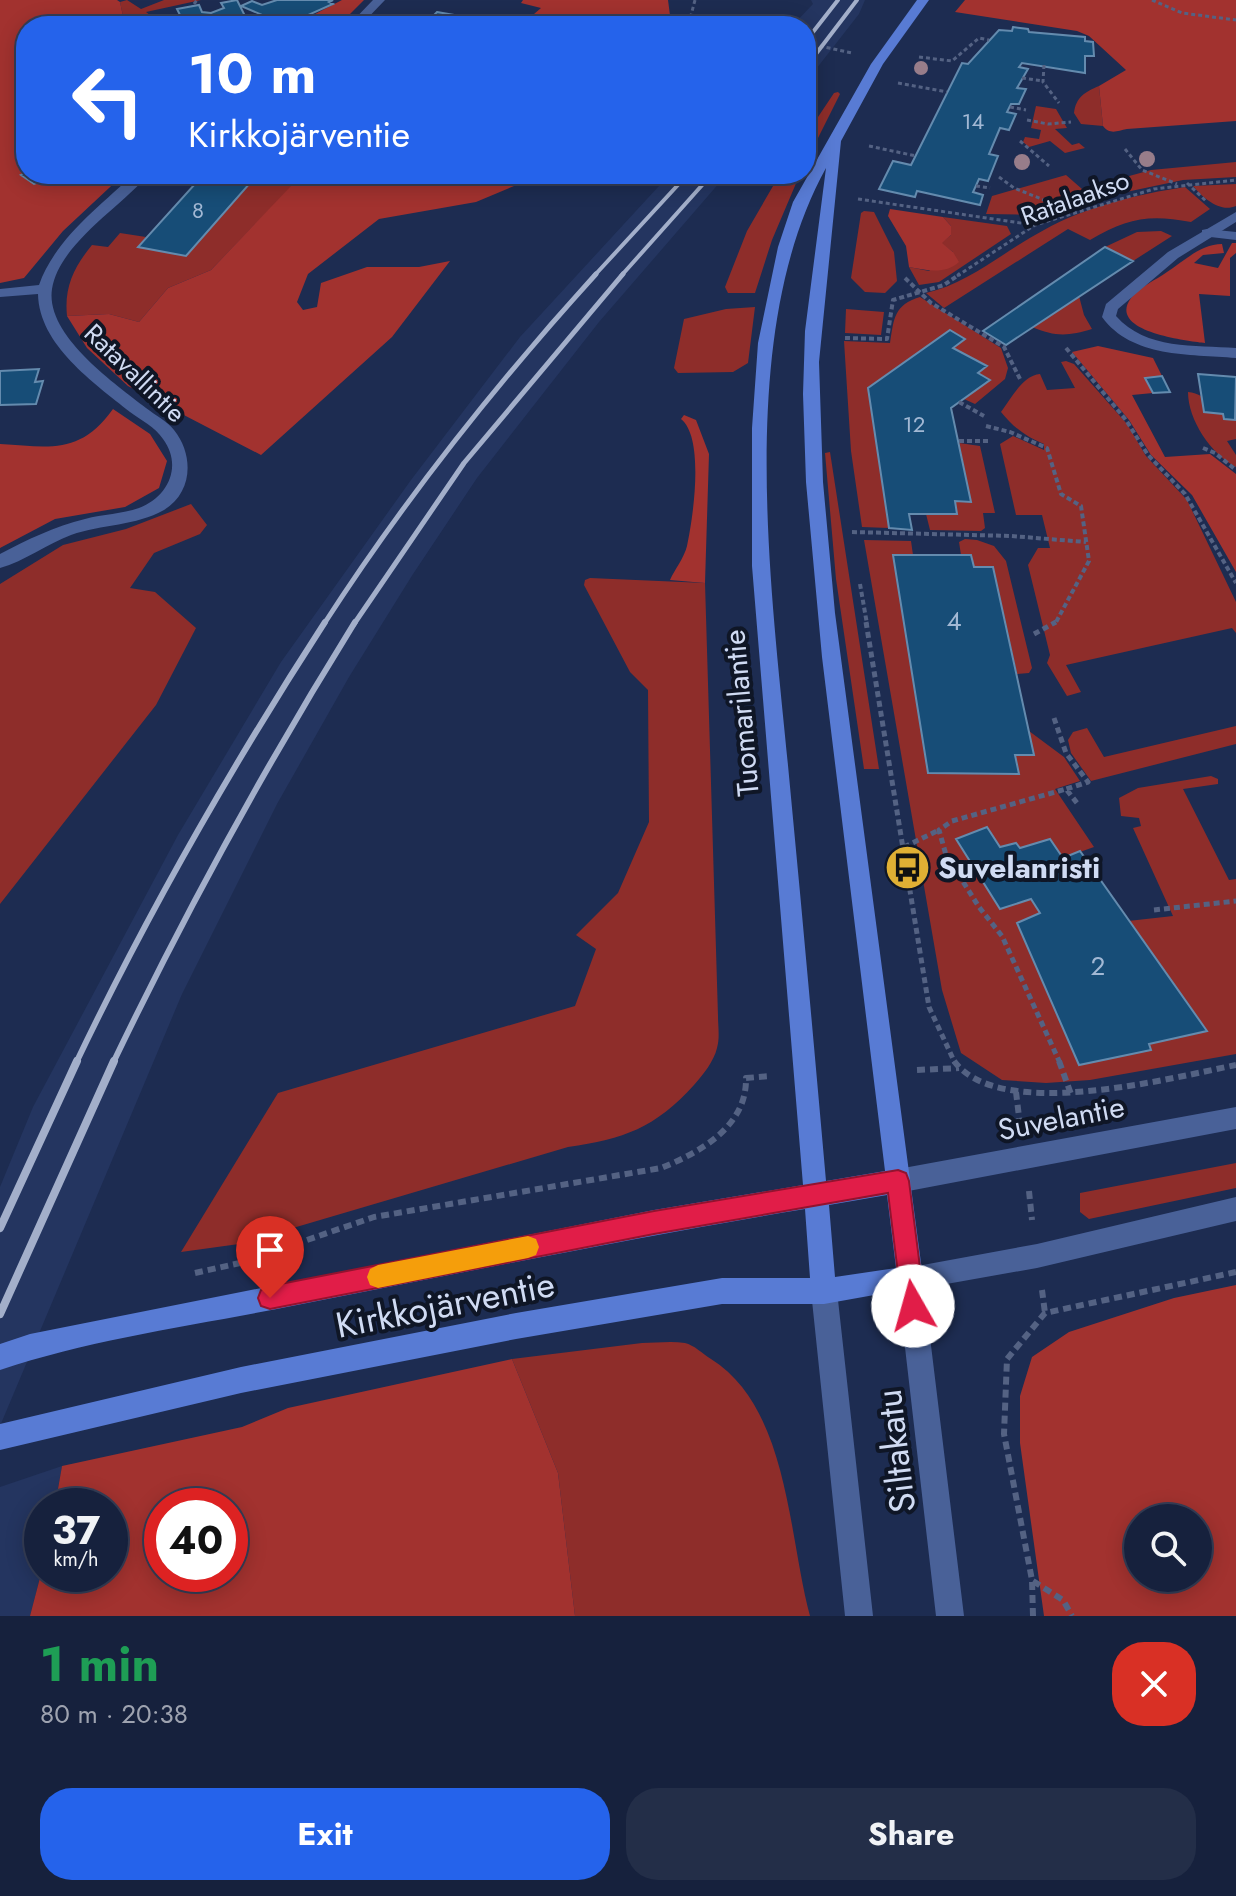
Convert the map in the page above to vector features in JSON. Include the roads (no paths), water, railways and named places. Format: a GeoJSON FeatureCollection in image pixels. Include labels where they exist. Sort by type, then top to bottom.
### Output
{"type":"FeatureCollection","features":[{"type":"Feature","properties":{"kind":"main road","name":"Tuomarilantie"},"geometry":{"type":"LineString","coordinates":[[816,175],[877,64],[923,0]]}},
{"type":"Feature","properties":{"kind":"main road","name":"Tuomarilantie"},"geometry":{"type":"LineString","coordinates":[[835,142],[813,307],[811,394],[816,507],[856,865],[910,1278]]}},
{"type":"Feature","properties":{"kind":"main road","name":"Tuomarilantie"},"geometry":{"type":"LineString","coordinates":[[810,184],[800,202],[785,247],[765,343],[760,428],[761,566],[824,1291]]}},
{"type":"Feature","properties":{"kind":"main road","name":"Kirkkojärventie"},"geometry":{"type":"LineString","coordinates":[[0,1357],[30,1347],[654,1222],[898,1181]]}},
{"type":"Feature","properties":{"kind":"main road","name":"Kirkkojärventie"},"geometry":{"type":"LineString","coordinates":[[0,1437],[241,1380],[516,1326],[722,1291],[824,1291],[910,1278]]}},
{"type":"Feature","properties":{"kind":"street"},"geometry":{"type":"LineString","coordinates":[[364,16],[379,0]]}},
{"type":"Feature","properties":{"kind":"street"},"geometry":{"type":"LineString","coordinates":[[0,293],[45,289],[52,269],[87,226],[131,184]]}},
{"type":"Feature","properties":{"kind":"street"},"geometry":{"type":"LineString","coordinates":[[1236,216],[1173,255],[1111,307],[1109,317],[1115,327],[1130,338],[1160,345],[1236,353]]}},
{"type":"Feature","properties":{"kind":"street"},"geometry":{"type":"LineString","coordinates":[[1207,233],[1236,236]]}},
{"type":"Feature","properties":{"kind":"street","name":"Ratavallintie"},"geometry":{"type":"LineString","coordinates":[[0,562],[53,534],[141,514],[166,501],[180,481],[179,457],[169,434],[71,352],[45,311],[45,289]]}},
{"type":"Feature","properties":{"kind":"street","name":"Suvelantie"},"geometry":{"type":"LineString","coordinates":[[898,1181],[1236,1118]]}},
{"type":"Feature","properties":{"kind":"street"},"geometry":{"type":"LineString","coordinates":[[910,1278],[1037,1256],[1236,1209]]}},
{"type":"Feature","properties":{"kind":"street","name":"Siltakatu"},"geometry":{"type":"LineString","coordinates":[[910,1278],[950,1616]]}},
{"type":"Feature","properties":{"kind":"street","name":"Siltakatu"},"geometry":{"type":"LineString","coordinates":[[824,1291],[859,1616]]}},
{"type":"Feature","properties":{"kind":"railway"},"geometry":{"type":"LineString","coordinates":[[816,28],[838,0]]}},
{"type":"Feature","properties":{"kind":"railway"},"geometry":{"type":"LineString","coordinates":[[816,54],[857,0]]}},
{"type":"Feature","properties":{"kind":"railway"},"geometry":{"type":"LineString","coordinates":[[594,276],[679,184]]}},
{"type":"Feature","properties":{"kind":"railway"},"geometry":{"type":"LineString","coordinates":[[621,276],[703,184]]}},
{"type":"Feature","properties":{"kind":"railway"},"geometry":{"type":"LineString","coordinates":[[324,624],[386,532],[452,444],[596,274]]}},
{"type":"Feature","properties":{"kind":"railway"},"geometry":{"type":"LineString","coordinates":[[354,624],[464,463],[623,274]]}},
{"type":"Feature","properties":{"kind":"railway"},"geometry":{"type":"LineString","coordinates":[[77,1061],[193,838],[325,622]]}},
{"type":"Feature","properties":{"kind":"railway"},"geometry":{"type":"LineString","coordinates":[[113,1063],[228,839],[355,622]]}},
{"type":"Feature","properties":{"kind":"railway"},"geometry":{"type":"LineString","coordinates":[[0,1228],[77,1061]]}},
{"type":"Feature","properties":{"kind":"railway"},"geometry":{"type":"LineString","coordinates":[[0,1314],[114,1061]]}},
{"type":"Feature","properties":{"kind":"place","name":"Suvelanristi"},"geometry":{"type":"Point","coordinates":[907,867]}}]}
